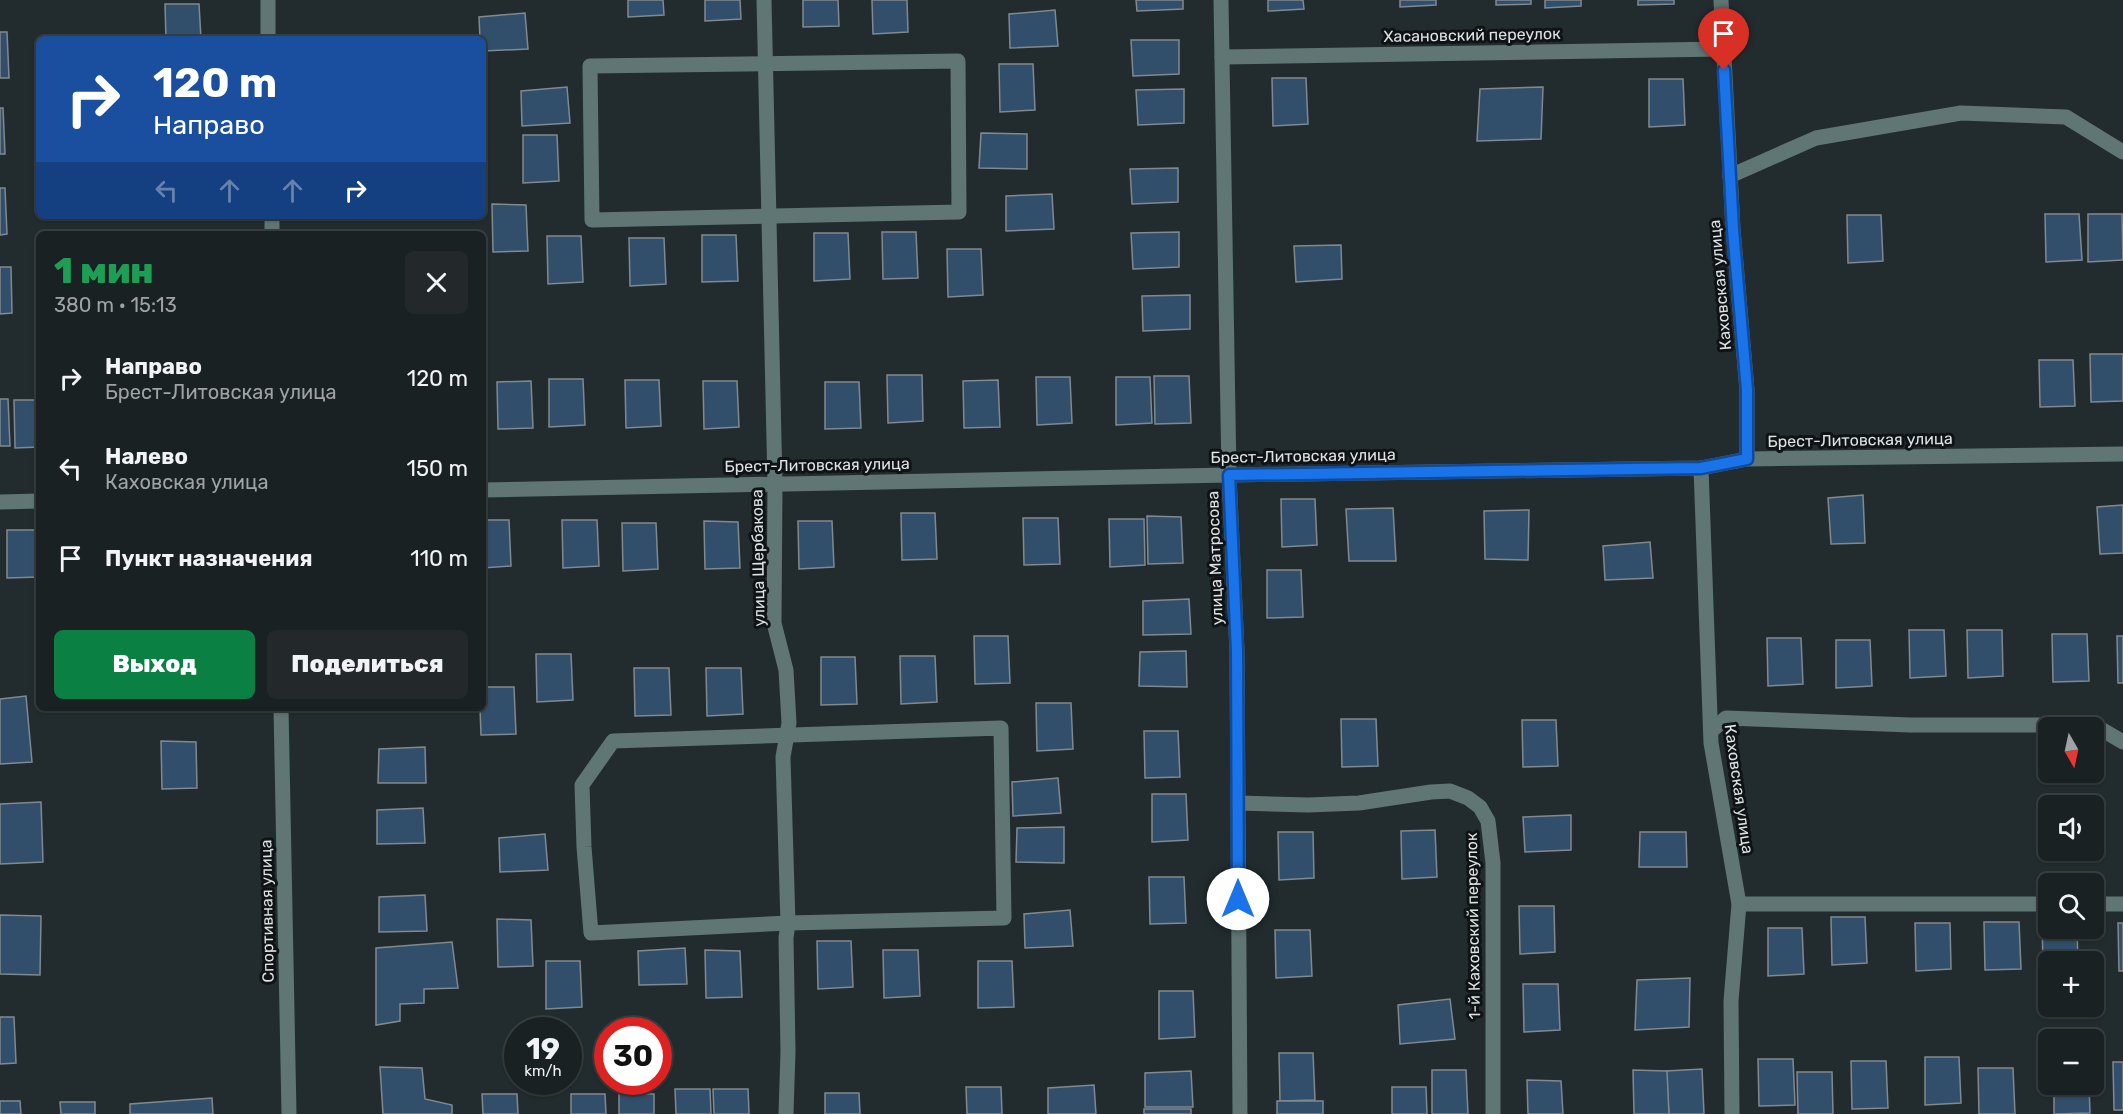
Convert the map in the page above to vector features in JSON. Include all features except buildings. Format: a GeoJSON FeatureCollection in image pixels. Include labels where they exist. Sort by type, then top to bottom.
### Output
{"type":"FeatureCollection","features":[{"type":"Feature","properties":{"kind":"street"},"geometry":{"type":"LineString","coordinates":[[268,0],[268,36]]}},
{"type":"Feature","properties":{"kind":"street","name":"улица Щербакова"},"geometry":{"type":"LineString","coordinates":[[764,0],[775,484],[774,623],[786,670],[789,723],[783,757],[788,923],[786,938],[788,1052],[786,1114]]}},
{"type":"Feature","properties":{"kind":"street","name":"улица Матросова"},"geometry":{"type":"LineString","coordinates":[[1221,0],[1229,475],[1237,651],[1239,1114]]}},
{"type":"Feature","properties":{"kind":"street","name":"Каховская улица"},"geometry":{"type":"LineString","coordinates":[[1721,0],[1730,176],[1747,390],[1747,459]]}},
{"type":"Feature","properties":{"kind":"street","name":"Хасановский переулок"},"geometry":{"type":"LineString","coordinates":[[1221,57],[1722,49]]}},
{"type":"Feature","properties":{"kind":"street"},"geometry":{"type":"LineString","coordinates":[[958,61],[959,212],[769,215],[592,220],[590,66],[958,61]]}},
{"type":"Feature","properties":{"kind":"street"},"geometry":{"type":"LineString","coordinates":[[1730,176],[1816,138],[1961,113],[2066,117],[2123,152]]}},
{"type":"Feature","properties":{"kind":"street","name":"Брест-Литовская улица"},"geometry":{"type":"LineString","coordinates":[[486,490],[1701,468],[1747,459],[2123,454]]}},
{"type":"Feature","properties":{"kind":"street","name":"Каховская улица"},"geometry":{"type":"LineString","coordinates":[[1701,468],[1711,743],[1739,904],[1731,1000],[1732,1114]]}},
{"type":"Feature","properties":{"kind":"street"},"geometry":{"type":"LineString","coordinates":[[0,502],[36,501]]}},
{"type":"Feature","properties":{"kind":"street","name":"Спортивная улица"},"geometry":{"type":"LineString","coordinates":[[281,711],[289,1114]]}},
{"type":"Feature","properties":{"kind":"street"},"geometry":{"type":"LineString","coordinates":[[1711,731],[1726,718],[1910,725],[2094,725],[2123,742]]}},
{"type":"Feature","properties":{"kind":"street"},"geometry":{"type":"LineString","coordinates":[[1001,728],[1004,918],[788,923],[591,933],[582,785],[613,741],[1001,728]]}},
{"type":"Feature","properties":{"kind":"street","name":"1-й Каховский переулок"},"geometry":{"type":"LineString","coordinates":[[1238,803],[1308,805],[1359,803],[1450,791],[1468,798],[1480,807],[1488,820],[1492,863],[1493,1114]]}},
{"type":"Feature","properties":{"kind":"street"},"geometry":{"type":"LineString","coordinates":[[1739,904],[2038,904]]}},
{"type":"Feature","properties":{"kind":"street"},"geometry":{"type":"LineString","coordinates":[[2104,904],[2123,904]]}},
{"type":"Feature","properties":{"kind":"route"},"geometry":{"type":"LineString","coordinates":[[1238,899],[1237,651],[1229,475],[1701,468],[1747,459],[1747,390],[1733,230],[1724,70]]}}]}
